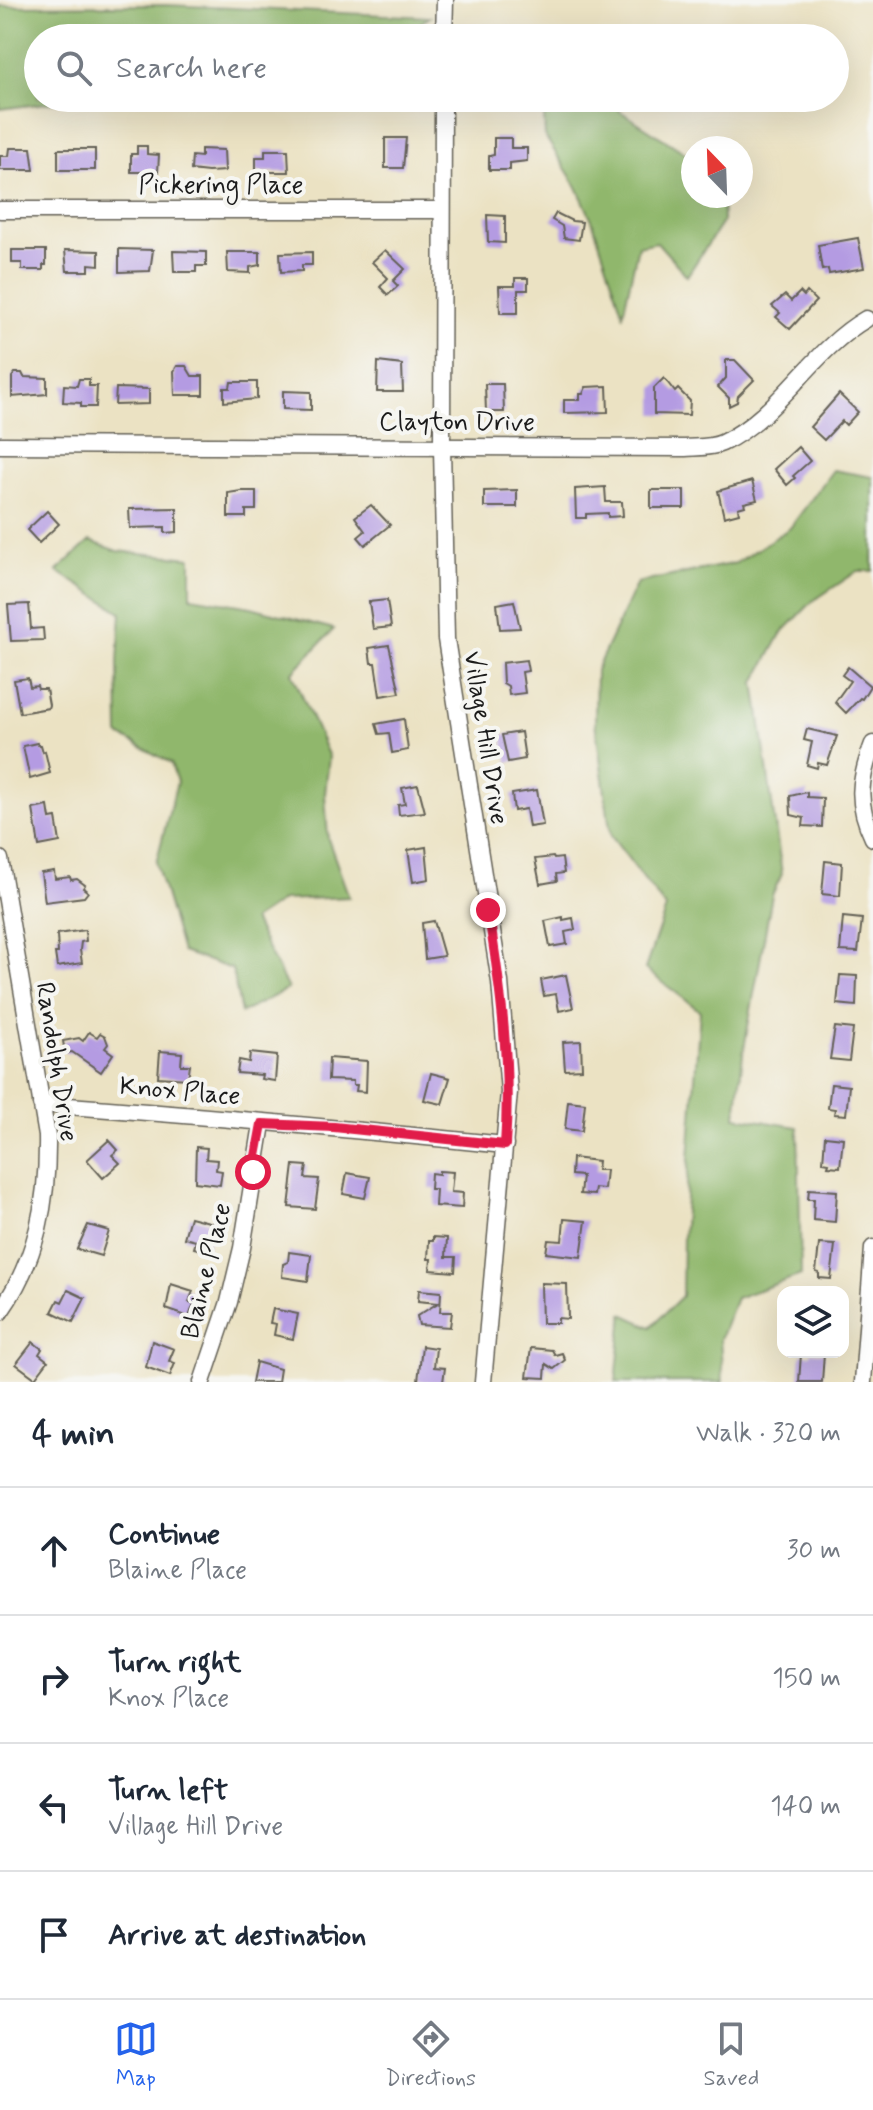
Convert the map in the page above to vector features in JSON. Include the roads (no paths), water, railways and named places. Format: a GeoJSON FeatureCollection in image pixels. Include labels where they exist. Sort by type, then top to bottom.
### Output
{"type":"FeatureCollection","features":[{"type":"Feature","properties":{"kind":"street"},"geometry":{"type":"LineString","coordinates":[[444,24],[445,0]]}},
{"type":"Feature","properties":{"kind":"street","name":"Village Hill Drive"},"geometry":{"type":"LineString","coordinates":[[443,112],[442,447],[446,639],[500,982],[509,1092],[483,1382]]}},
{"type":"Feature","properties":{"kind":"street","name":"Pickering Place"},"geometry":{"type":"LineString","coordinates":[[0,210],[442,210]]}},
{"type":"Feature","properties":{"kind":"street","name":"Clayton Drive"},"geometry":{"type":"LineString","coordinates":[[0,445],[685,448],[719,444],[747,428],[846,331],[866,319]]}},
{"type":"Feature","properties":{"kind":"street"},"geometry":{"type":"LineString","coordinates":[[873,744],[861,787],[862,813],[873,838]]}},
{"type":"Feature","properties":{"kind":"street","name":"Randolph Drive"},"geometry":{"type":"LineString","coordinates":[[0,859],[47,1136],[42,1217],[31,1256],[0,1312]]}},
{"type":"Feature","properties":{"kind":"street","name":"Knox Place"},"geometry":{"type":"LineString","coordinates":[[41,1104],[262,1124],[334,1127],[505,1145]]}},
{"type":"Feature","properties":{"kind":"street","name":"Blaine Place"},"geometry":{"type":"LineString","coordinates":[[202,1382],[229,1302],[242,1248],[262,1124]]}},
{"type":"Feature","properties":{"kind":"street"},"geometry":{"type":"LineString","coordinates":[[863,1382],[873,1248]]}}]}
